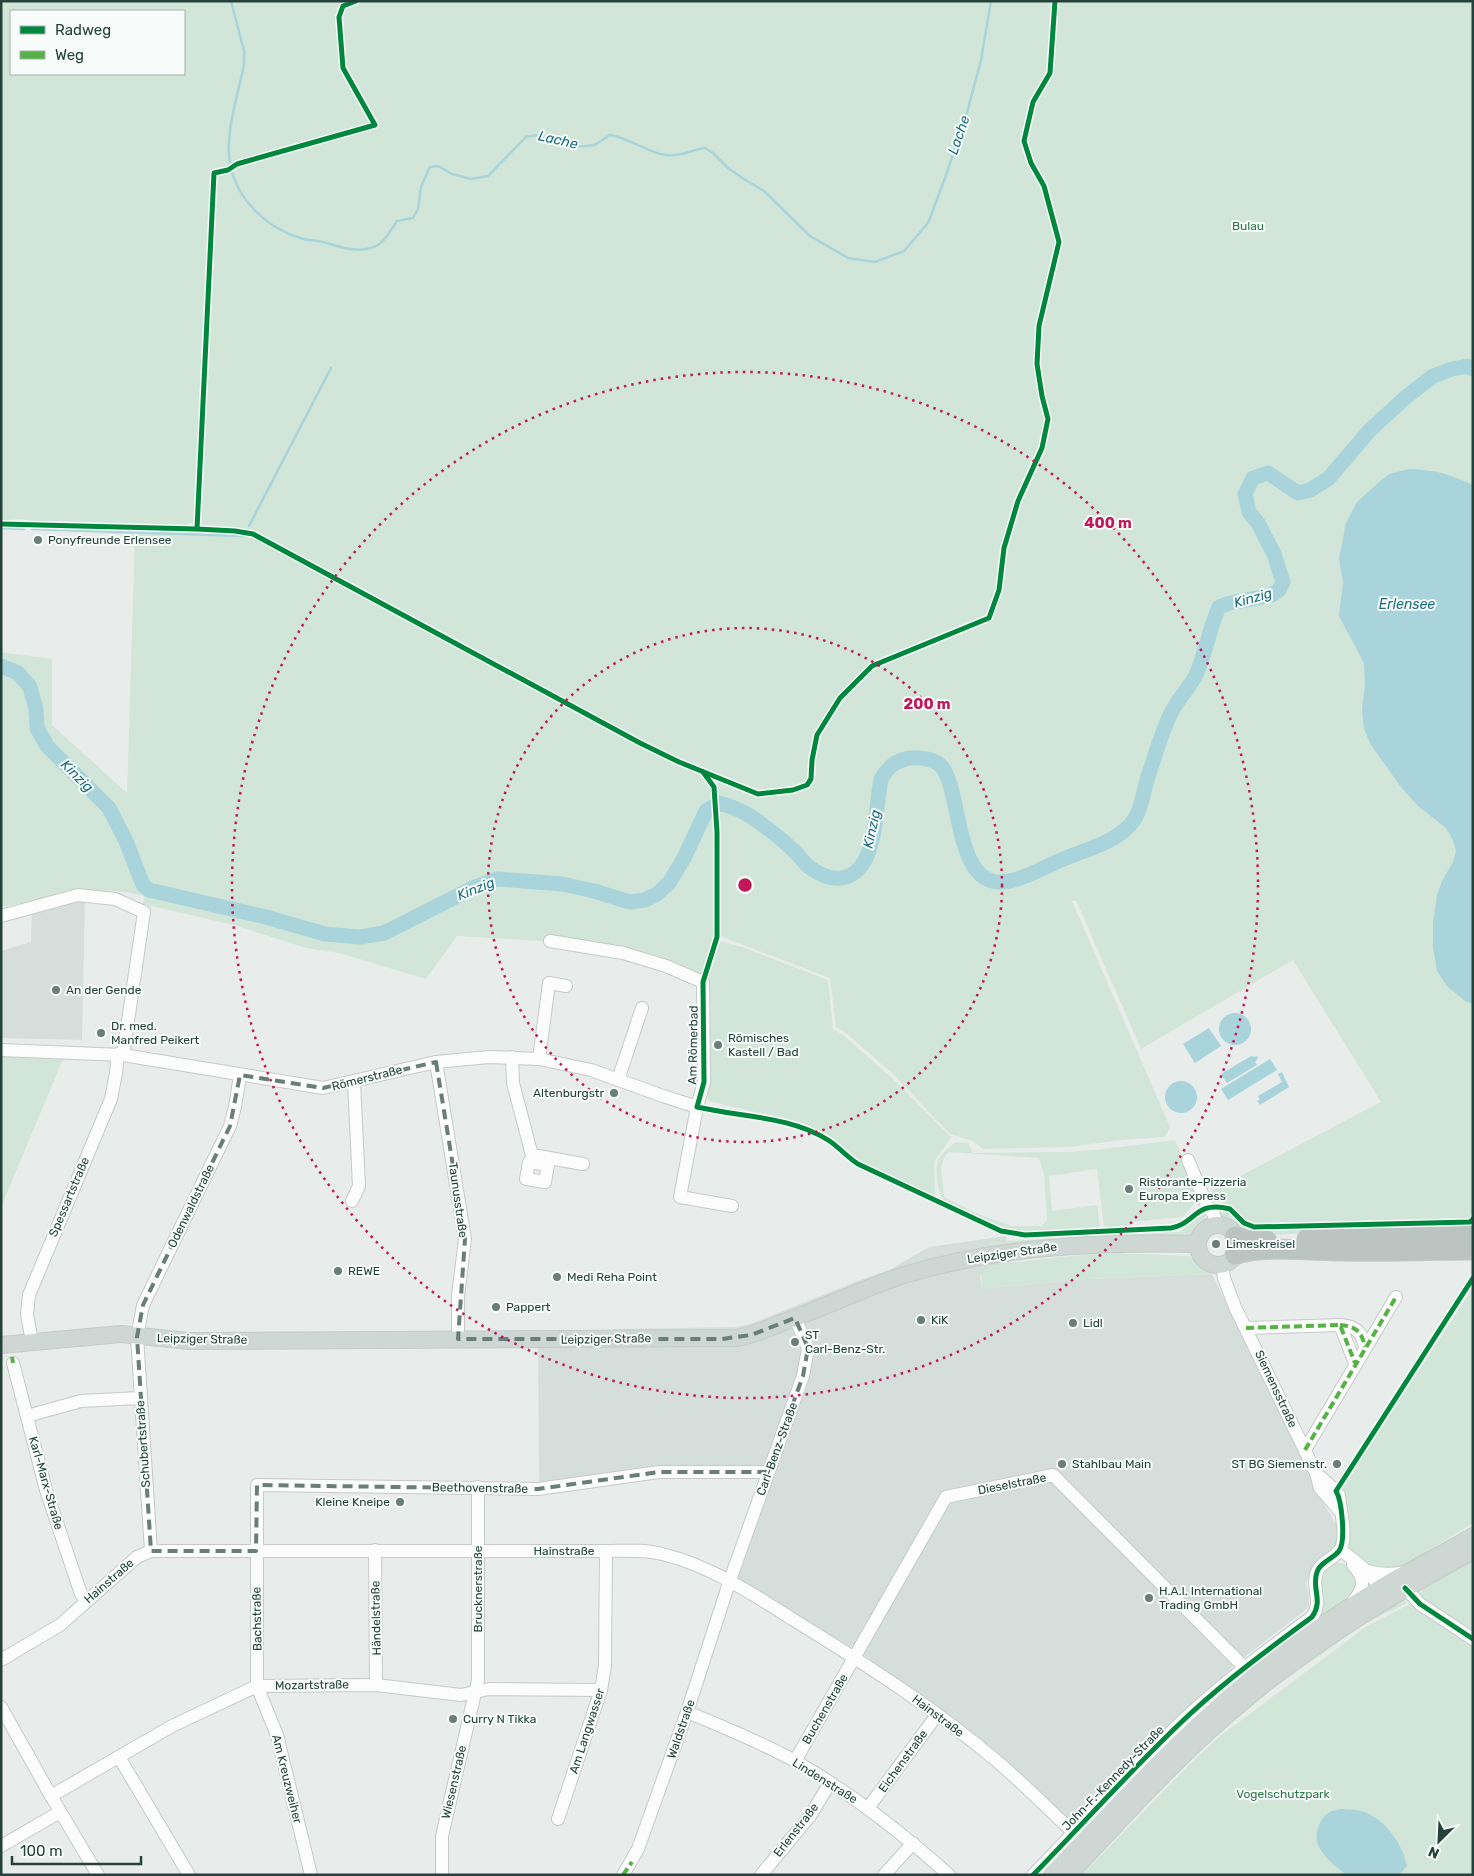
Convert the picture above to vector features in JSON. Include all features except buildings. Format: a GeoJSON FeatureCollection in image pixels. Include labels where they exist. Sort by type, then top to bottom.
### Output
{"type":"FeatureCollection","features":[{"type":"Feature","properties":{"kind":"highway"},"geometry":{"type":"LineString","coordinates":[[1235,1236],[1246,1240],[1262,1241],[1387,1236],[1471,1246]]}},
{"type":"Feature","properties":{"kind":"highway"},"geometry":{"type":"LineString","coordinates":[[1228,1260],[1247,1250],[1344,1252],[1471,1246]]}},
{"type":"Feature","properties":{"kind":"main road"},"geometry":{"type":"LineString","coordinates":[[1214,1226],[1228,1228],[1235,1236],[1237,1246],[1228,1260],[1211,1264],[1199,1253],[1198,1244],[1202,1234],[1214,1226]]}},
{"type":"Feature","properties":{"kind":"main road","name":"Leipziger Straße"},"geometry":{"type":"LineString","coordinates":[[1,1345],[121,1334],[188,1341],[722,1339],[750,1335],[885,1282],[935,1266],[965,1260],[1079,1244],[1198,1244]]}},
{"type":"Feature","properties":{"kind":"main road"},"geometry":{"type":"LineString","coordinates":[[1051,1875],[1174,1749],[1236,1691],[1310,1634],[1345,1610],[1473,1536]]}},
{"type":"Feature","properties":{"kind":"main road"},"geometry":{"type":"LineString","coordinates":[[1069,1875],[1187,1753],[1246,1698],[1315,1645],[1405,1588],[1473,1551]]}},
{"type":"Feature","properties":{"kind":"street"},"geometry":{"type":"LineString","coordinates":[[1,916],[78,895],[115,899],[144,912],[121,1054]]}},
{"type":"Feature","properties":{"kind":"street","name":"Am Römerbad"},"geometry":{"type":"LineString","coordinates":[[550,942],[623,953],[666,966],[703,982],[704,1082],[697,1107]]}},
{"type":"Feature","properties":{"kind":"street"},"geometry":{"type":"LineString","coordinates":[[539,1059],[549,983],[566,986]]}},
{"type":"Feature","properties":{"kind":"street"},"geometry":{"type":"LineString","coordinates":[[618,1080],[642,1008]]}},
{"type":"Feature","properties":{"kind":"street","name":"Römerstraße"},"geometry":{"type":"LineString","coordinates":[[1,1050],[121,1054],[316,1088],[331,1087],[436,1062],[470,1058],[512,1057],[539,1059],[591,1070],[697,1107]]}},
{"type":"Feature","properties":{"kind":"street","name":"Spessartstraße"},"geometry":{"type":"LineString","coordinates":[[32,1342],[28,1314],[29,1295],[111,1099],[121,1054]]}},
{"type":"Feature","properties":{"kind":"street"},"geometry":{"type":"LineString","coordinates":[[512,1057],[513,1083],[533,1159],[583,1164]]}},
{"type":"Feature","properties":{"kind":"street","name":"Taunusstraße"},"geometry":{"type":"LineString","coordinates":[[436,1062],[465,1239],[458,1296],[458,1339]]}},
{"type":"Feature","properties":{"kind":"street","name":"Odenwaldstraße"},"geometry":{"type":"LineString","coordinates":[[137,1337],[144,1305],[230,1126],[236,1107],[240,1074]]}},
{"type":"Feature","properties":{"kind":"street"},"geometry":{"type":"LineString","coordinates":[[352,1201],[358,1186],[354,1082]]}},
{"type":"Feature","properties":{"kind":"street"},"geometry":{"type":"LineString","coordinates":[[697,1107],[680,1197],[732,1206]]}},
{"type":"Feature","properties":{"kind":"street"},"geometry":{"type":"LineString","coordinates":[[1188,1160],[1208,1208],[1213,1213],[1214,1226]]}},
{"type":"Feature","properties":{"kind":"street","name":"Siemensstraße"},"geometry":{"type":"LineString","coordinates":[[1228,1260],[1230,1296],[1316,1473],[1320,1488],[1341,1512],[1343,1535],[1340,1550]]}},
{"type":"Feature","properties":{"kind":"street","name":"Siemensstraße"},"geometry":{"type":"LineString","coordinates":[[1304,1450],[1396,1297]]}},
{"type":"Feature","properties":{"kind":"street","name":"Carl-Benz-Straße"},"geometry":{"type":"LineString","coordinates":[[730,1580],[803,1376],[808,1348],[795,1318]]}},
{"type":"Feature","properties":{"kind":"street"},"geometry":{"type":"LineString","coordinates":[[1246,1328],[1340,1325],[1358,1330],[1366,1347]]}},
{"type":"Feature","properties":{"kind":"street"},"geometry":{"type":"LineString","coordinates":[[1340,1325],[1355,1363]]}},
{"type":"Feature","properties":{"kind":"street","name":"Schubertstraße"},"geometry":{"type":"LineString","coordinates":[[137,1337],[151,1551]]}},
{"type":"Feature","properties":{"kind":"street","name":"Karl-Marx-Straße"},"geometry":{"type":"LineString","coordinates":[[13,1364],[46,1490],[81,1594],[86,1601]]}},
{"type":"Feature","properties":{"kind":"street"},"geometry":{"type":"LineString","coordinates":[[27,1416],[81,1401],[140,1398]]}},
{"type":"Feature","properties":{"kind":"street","name":"Beethovenstraße"},"geometry":{"type":"LineString","coordinates":[[256,1551],[257,1485],[538,1489],[659,1472],[768,1472]]}},
{"type":"Feature","properties":{"kind":"street","name":"Dieselstraße"},"geometry":{"type":"LineString","coordinates":[[854,1657],[946,1497],[1053,1475],[1244,1667]]}},
{"type":"Feature","properties":{"kind":"street","name":"Brucknerstraße"},"geometry":{"type":"LineString","coordinates":[[476,1691],[478,1680],[478,1488]]}},
{"type":"Feature","properties":{"kind":"street","name":"Händelstraße"},"geometry":{"type":"LineString","coordinates":[[375,1550],[376,1685]]}},
{"type":"Feature","properties":{"kind":"street"},"geometry":{"type":"LineString","coordinates":[[1340,1550],[1364,1569],[1381,1588],[1382,1594],[1378,1606]]}},
{"type":"Feature","properties":{"kind":"street"},"geometry":{"type":"LineString","coordinates":[[1340,1550],[1358,1570],[1362,1584],[1359,1595],[1345,1610]]}},
{"type":"Feature","properties":{"kind":"street","name":"John-F.-Kennedy-Straße"},"geometry":{"type":"LineString","coordinates":[[1033,1875],[1190,1714],[1244,1667],[1312,1617],[1318,1604],[1315,1582],[1316,1573],[1321,1565],[1340,1550]]}},
{"type":"Feature","properties":{"kind":"street","name":"Hainstraße"},"geometry":{"type":"LineString","coordinates":[[1,1660],[53,1629],[137,1557],[151,1551],[644,1551],[660,1553],[688,1562],[730,1580],[854,1657],[937,1714],[1000,1765],[1074,1833]]}},
{"type":"Feature","properties":{"kind":"street","name":"Bachstraße"},"geometry":{"type":"LineString","coordinates":[[256,1551],[257,1686]]}},
{"type":"Feature","properties":{"kind":"street","name":"Am Langwasser"},"geometry":{"type":"LineString","coordinates":[[558,1819],[601,1690],[605,1665],[606,1551]]}},
{"type":"Feature","properties":{"kind":"street"},"geometry":{"type":"LineString","coordinates":[[1364,1569],[1383,1575],[1416,1568]]}},
{"type":"Feature","properties":{"kind":"street"},"geometry":{"type":"LineString","coordinates":[[1405,1588],[1416,1568]]}},
{"type":"Feature","properties":{"kind":"street","name":"Waldstraße"},"geometry":{"type":"LineString","coordinates":[[623,1875],[638,1849],[687,1712],[730,1580]]}},
{"type":"Feature","properties":{"kind":"street"},"geometry":{"type":"LineString","coordinates":[[1381,1588],[1405,1588],[1420,1604],[1473,1639]]}},
{"type":"Feature","properties":{"kind":"street","name":"Buchenstraße"},"geometry":{"type":"LineString","coordinates":[[795,1761],[854,1657]]}},
{"type":"Feature","properties":{"kind":"street","name":"Mozartstraße"},"geometry":{"type":"LineString","coordinates":[[50,1796],[172,1726],[257,1686],[376,1685],[461,1695],[489,1689],[601,1690]]}},
{"type":"Feature","properties":{"kind":"street","name":"Am Kreuzweiher"},"geometry":{"type":"LineString","coordinates":[[257,1686],[277,1735],[311,1875]]}},
{"type":"Feature","properties":{"kind":"street","name":"Wiesenstraße"},"geometry":{"type":"LineString","coordinates":[[442,1875],[442,1836],[476,1691]]}},
{"type":"Feature","properties":{"kind":"street"},"geometry":{"type":"LineString","coordinates":[[1,1708],[50,1796],[98,1875]]}},
{"type":"Feature","properties":{"kind":"street","name":"Lindenstraße"},"geometry":{"type":"LineString","coordinates":[[687,1712],[741,1734],[795,1761],[868,1808],[913,1843],[948,1875]]}},
{"type":"Feature","properties":{"kind":"street","name":"Eichenstraße"},"geometry":{"type":"LineString","coordinates":[[868,1808],[937,1714]]}},
{"type":"Feature","properties":{"kind":"street"},"geometry":{"type":"LineString","coordinates":[[120,1757],[189,1875]]}},
{"type":"Feature","properties":{"kind":"street","name":"Erlenstraße"},"geometry":{"type":"LineString","coordinates":[[761,1875],[810,1816],[830,1783]]}},
{"type":"Feature","properties":{"kind":"street"},"geometry":{"type":"LineString","coordinates":[[1,1846],[60,1812]]}},
{"type":"Feature","properties":{"kind":"street"},"geometry":{"type":"LineString","coordinates":[[884,1875],[913,1843]]}},
{"type":"Feature","properties":{"kind":"highlighted area"},"geometry":{"type":"Polygon","coordinates":[[[436,1062],[465,1239],[458,1339],[722,1339],[751,1335],[795,1318],[808,1348],[803,1376],[768,1472],[659,1472],[538,1489],[257,1485],[256,1551],[151,1551],[137,1337],[143,1305],[230,1126],[240,1075],[323,1088],[436,1062]]]}},
{"type":"Feature","properties":{"kind":"shaded area","name":"An der Gende"},"geometry":{"type":"Polygon","coordinates":[[[85,897],[82,1040],[1,1038],[1,951],[31,942],[32,911],[85,897]]]}},
{"type":"Feature","properties":{"kind":"shaded area"},"geometry":{"type":"Polygon","coordinates":[[[1006,1236],[1010,1263],[990,1267],[980,1275],[982,1289],[1087,1279],[1212,1274],[1325,1506],[1336,1524],[1336,1547],[1314,1566],[1309,1574],[1306,1584],[1309,1607],[1233,1666],[1160,1750],[1079,1836],[1002,1760],[862,1653],[736,1580],[766,1487],[756,1466],[539,1487],[538,1345],[615,1329],[736,1327],[750,1324],[889,1270],[929,1247],[1006,1236]]]}},
{"type":"Feature","properties":{"kind":"green space","name":"Bulau"},"geometry":{"type":"Polygon","coordinates":[[[1,1],[1473,1],[1473,1220],[1256,1223],[1247,1221],[1229,1206],[1206,1194],[1381,1102],[1293,960],[1141,1049],[1076,900],[1072,901],[1170,1127],[1165,1137],[1121,1140],[1069,1147],[983,1149],[973,1141],[950,1134],[894,1075],[846,1033],[836,1027],[830,978],[720,936],[721,867],[715,871],[716,937],[702,979],[589,944],[457,936],[426,979],[339,953],[306,948],[234,925],[143,904],[144,896],[127,892],[91,891],[73,893],[1,907],[1,652],[52,659],[52,725],[127,793],[135,535],[51,530],[51,527],[201,531],[217,171],[210,171],[212,176],[196,518],[192,523],[179,527],[8,520],[1,522],[1,1]]]}},
{"type":"Feature","properties":{"kind":"green space"},"geometry":{"type":"Polygon","coordinates":[[[720,941],[742,947],[828,980],[833,1029],[843,1035],[891,1077],[951,1137],[934,1162],[935,1197],[861,1162],[832,1138],[809,1128],[776,1117],[709,1101],[705,1094],[707,982],[720,941]]]}},
{"type":"Feature","properties":{"kind":"green space"},"geometry":{"type":"Polygon","coordinates":[[[1,1057],[63,1059],[1,1207],[1,1057]]]}},
{"type":"Feature","properties":{"kind":"green space"},"geometry":{"type":"Polygon","coordinates":[[[1175,1140],[1199,1197],[1183,1217],[1130,1222],[1131,1226],[1104,1227],[1097,1169],[1049,1176],[1052,1211],[1097,1205],[1100,1227],[1018,1232],[1008,1231],[945,1203],[939,1191],[938,1161],[956,1142],[968,1143],[973,1153],[1069,1152],[1175,1140]],[[949,1152],[946,1154],[941,1167],[944,1197],[980,1215],[1012,1226],[1042,1226],[1047,1220],[1044,1174],[1039,1158],[949,1152]]]}},
{"type":"Feature","properties":{"kind":"green space"},"geometry":{"type":"Polygon","coordinates":[[[1218,1211],[1228,1213],[1250,1230],[1473,1223],[1473,1227],[1262,1235],[1232,1229],[1223,1222],[1218,1211]]]}},
{"type":"Feature","properties":{"kind":"green space"},"geometry":{"type":"Polygon","coordinates":[[[1198,1215],[1205,1215],[1203,1225],[1191,1236],[1077,1239],[989,1245],[989,1242],[1180,1232],[1198,1215]]]}},
{"type":"Feature","properties":{"kind":"green space"},"geometry":{"type":"Polygon","coordinates":[[[1118,1253],[1189,1256],[1212,1274],[1087,1279],[982,1289],[981,1271],[995,1266],[1057,1257],[1118,1253]]]}},
{"type":"Feature","properties":{"kind":"green space"},"geometry":{"type":"Polygon","coordinates":[[[1473,1288],[1473,1523],[1395,1570],[1372,1567],[1355,1556],[1348,1545],[1343,1485],[1473,1288]]]}},
{"type":"Feature","properties":{"kind":"green space","name":"Vogelschutzpark"},"geometry":{"type":"Polygon","coordinates":[[[1473,1556],[1473,1875],[1082,1875],[1193,1761],[1219,1737],[1367,1626],[1410,1604],[1433,1578],[1473,1556]]]}},
{"type":"Feature","properties":{"kind":"green space"},"geometry":{"type":"Polygon","coordinates":[[[1333,1563],[1342,1563],[1351,1569],[1358,1580],[1354,1597],[1313,1626],[1323,1570],[1333,1563]]]}},
{"type":"Feature","properties":{"kind":"green space"},"geometry":{"type":"Polygon","coordinates":[[[1404,1600],[1407,1603],[1366,1623],[1278,1685],[1214,1737],[1274,1681],[1398,1601],[1404,1600]]]}},
{"type":"Feature","properties":{"kind":"water","name":"Erlensee"},"geometry":{"type":"Polygon","coordinates":[[[1409,469],[1442,473],[1473,485],[1473,1004],[1465,1001],[1447,986],[1437,971],[1433,947],[1433,922],[1437,895],[1442,881],[1453,862],[1456,851],[1453,840],[1446,828],[1418,806],[1401,787],[1371,745],[1364,729],[1362,709],[1365,685],[1364,663],[1339,616],[1343,582],[1339,559],[1346,523],[1357,502],[1378,483],[1389,474],[1409,469]]]}},
{"type":"Feature","properties":{"kind":"water"},"geometry":{"type":"Polygon","coordinates":[[[1235,1013],[1246,1018],[1251,1029],[1246,1040],[1235,1045],[1224,1040],[1219,1029],[1224,1018],[1235,1013]]]}},
{"type":"Feature","properties":{"kind":"water"},"geometry":{"type":"Polygon","coordinates":[[[1209,1028],[1221,1046],[1195,1063],[1183,1044],[1209,1028]]]}},
{"type":"Feature","properties":{"kind":"water"},"geometry":{"type":"Polygon","coordinates":[[[1251,1056],[1257,1056],[1258,1058],[1255,1062],[1257,1065],[1227,1083],[1221,1074],[1251,1056]]]}},
{"type":"Feature","properties":{"kind":"water"},"geometry":{"type":"Polygon","coordinates":[[[1270,1059],[1277,1070],[1228,1100],[1221,1089],[1270,1059]]]}},
{"type":"Feature","properties":{"kind":"water"},"geometry":{"type":"Polygon","coordinates":[[[1282,1072],[1289,1087],[1260,1105],[1257,1101],[1260,1100],[1258,1096],[1282,1082],[1278,1074],[1282,1072]]]}},
{"type":"Feature","properties":{"kind":"water"},"geometry":{"type":"Polygon","coordinates":[[[1181,1081],[1192,1086],[1197,1097],[1192,1108],[1181,1113],[1170,1108],[1165,1097],[1170,1086],[1181,1081]]]}},
{"type":"Feature","properties":{"kind":"water"},"geometry":{"type":"Polygon","coordinates":[[[1342,1809],[1359,1810],[1369,1814],[1385,1825],[1397,1841],[1405,1858],[1407,1866],[1399,1875],[1347,1875],[1324,1855],[1317,1843],[1318,1828],[1326,1815],[1342,1809]]]}},
{"type":"Feature","properties":{"kind":"waterway","name":"Lache"},"geometry":{"type":"LineString","coordinates":[[231,1],[244,51],[244,64],[230,132],[229,159],[232,172],[242,195],[258,214],[289,234],[303,239],[346,248],[359,250],[372,248],[383,241],[397,221],[413,218],[418,209],[421,187],[430,167],[438,166],[452,174],[471,179],[488,176],[526,137],[536,136],[551,142],[583,146],[594,145],[610,135],[625,139],[653,152],[666,155],[681,154],[705,148],[728,168],[764,191],[810,236],[848,258],[875,262],[904,251],[928,223],[967,113],[981,60],[991,1]]}},
{"type":"Feature","properties":{"kind":"waterway","name":"Kinzig"},"geometry":{"type":"LineString","coordinates":[[1,666],[18,673],[30,687],[36,709],[37,728],[47,746],[109,808],[126,841],[143,885],[149,890],[266,917],[325,934],[360,937],[384,933],[475,887],[497,879],[562,884],[630,902],[645,900],[657,894],[669,883],[684,858],[706,811],[719,803],[730,806],[755,819],[785,843],[809,867],[830,877],[848,876],[862,865],[867,856],[875,828],[881,779],[893,765],[901,760],[910,758],[928,759],[942,767],[949,781],[963,842],[970,860],[980,874],[994,882],[1014,880],[1106,842],[1120,834],[1132,823],[1140,806],[1166,724],[1175,706],[1196,675],[1219,607],[1272,595],[1279,590],[1283,582],[1274,554],[1258,523],[1249,512],[1245,494],[1253,478],[1268,473],[1298,493],[1310,490],[1328,479],[1370,430],[1406,397],[1433,376],[1467,366],[1473,369]]}},
{"type":"Feature","properties":{"kind":"waterway"},"geometry":{"type":"LineString","coordinates":[[249,526],[331,368]]}},
{"type":"Feature","properties":{"kind":"waterway"},"geometry":{"type":"LineString","coordinates":[[1,528],[24,529]]}},
{"type":"Feature","properties":{"kind":"waterway"},"geometry":{"type":"LineString","coordinates":[[32,529],[245,536]]}},
{"type":"Feature","properties":{"kind":"marked path"},"geometry":{"type":"LineString","coordinates":[[1305,1450],[1396,1297]]}},
{"type":"Feature","properties":{"kind":"marked path"},"geometry":{"type":"LineString","coordinates":[[1340,1325],[1354,1328],[1362,1337],[1365,1347]]}},
{"type":"Feature","properties":{"kind":"marked path"},"geometry":{"type":"LineString","coordinates":[[1246,1328],[1340,1325],[1355,1363]]}},
{"type":"Feature","properties":{"kind":"marked path"},"geometry":{"type":"LineString","coordinates":[[12,1357],[13,1363]]}},
{"type":"Feature","properties":{"kind":"marked path"},"geometry":{"type":"LineString","coordinates":[[623,1875],[632,1862]]}},
{"type":"Feature","properties":{"kind":"cycle path"},"geometry":{"type":"LineString","coordinates":[[197,529],[214,173],[228,170],[237,164],[375,125],[343,68],[339,17],[343,6],[356,1]]}},
{"type":"Feature","properties":{"kind":"cycle path"},"geometry":{"type":"LineString","coordinates":[[1,524],[197,529],[253,534],[640,743],[679,762],[758,794],[793,790],[807,785],[811,779],[812,760],[817,735],[840,698],[872,666],[989,618],[999,590],[1004,548],[1018,501],[1042,448],[1048,419],[1037,364],[1039,326],[1059,242],[1044,186],[1031,163],[1024,141],[1033,102],[1050,73],[1055,1]]}},
{"type":"Feature","properties":{"kind":"cycle path"},"geometry":{"type":"LineString","coordinates":[[703,772],[714,787],[717,832],[717,937],[703,982],[704,1082],[697,1107],[764,1118],[798,1126],[828,1140],[858,1164],[1001,1231],[1025,1235],[1171,1228],[1186,1222],[1202,1210],[1218,1207],[1230,1209],[1244,1223],[1254,1227],[1470,1222],[1473,1219]]}},
{"type":"Feature","properties":{"kind":"cycle path"},"geometry":{"type":"LineString","coordinates":[[1033,1875],[1130,1773],[1204,1701],[1312,1617],[1317,1605],[1315,1584],[1317,1572],[1321,1566],[1339,1551],[1341,1546],[1342,1521],[1340,1503],[1336,1491],[1473,1278]]}},
{"type":"Feature","properties":{"kind":"cycle path"},"geometry":{"type":"LineString","coordinates":[[1405,1588],[1420,1604],[1473,1639]]}},
{"type":"Feature","properties":{"kind":"place","name":"Ponyfreunde Erlensee"},"geometry":{"type":"Point","coordinates":[38,540]}},
{"type":"Feature","properties":{"kind":"place","name":"An der Gende"},"geometry":{"type":"Point","coordinates":[56,990]}},
{"type":"Feature","properties":{"kind":"place","name":"Dr. med. Manfred Peikert"},"geometry":{"type":"Point","coordinates":[101,1033]}},
{"type":"Feature","properties":{"kind":"place","name":"Römisches Kastell / Bad"},"geometry":{"type":"Point","coordinates":[718,1045]}},
{"type":"Feature","properties":{"kind":"place","name":"Altenburgstr"},"geometry":{"type":"Point","coordinates":[614,1093]}},
{"type":"Feature","properties":{"kind":"place","name":"Ristorante-Pizzeria Europa Express"},"geometry":{"type":"Point","coordinates":[1129,1189]}},
{"type":"Feature","properties":{"kind":"place","name":"Limeskreisel"},"geometry":{"type":"Point","coordinates":[1216,1244]}},
{"type":"Feature","properties":{"kind":"place","name":"REWE"},"geometry":{"type":"Point","coordinates":[338,1271]}},
{"type":"Feature","properties":{"kind":"place","name":"Medi Reha Point"},"geometry":{"type":"Point","coordinates":[557,1277]}},
{"type":"Feature","properties":{"kind":"place","name":"Pappert"},"geometry":{"type":"Point","coordinates":[496,1307]}},
{"type":"Feature","properties":{"kind":"place","name":"KiK"},"geometry":{"type":"Point","coordinates":[921,1320]}},
{"type":"Feature","properties":{"kind":"place","name":"Lidl"},"geometry":{"type":"Point","coordinates":[1073,1323]}},
{"type":"Feature","properties":{"kind":"place","name":"ST Carl-Benz-Str."},"geometry":{"type":"Point","coordinates":[795,1342]}},
{"type":"Feature","properties":{"kind":"place","name":"Stahlbau Main"},"geometry":{"type":"Point","coordinates":[1062,1464]}},
{"type":"Feature","properties":{"kind":"place","name":"ST BG Siemenstr."},"geometry":{"type":"Point","coordinates":[1337,1464]}},
{"type":"Feature","properties":{"kind":"place","name":"Kleine Kneipe"},"geometry":{"type":"Point","coordinates":[400,1502]}},
{"type":"Feature","properties":{"kind":"place","name":"H.A.I. International Trading GmbH"},"geometry":{"type":"Point","coordinates":[1149,1598]}},
{"type":"Feature","properties":{"kind":"place","name":"Curry N Tikka"},"geometry":{"type":"Point","coordinates":[453,1719]}}]}
